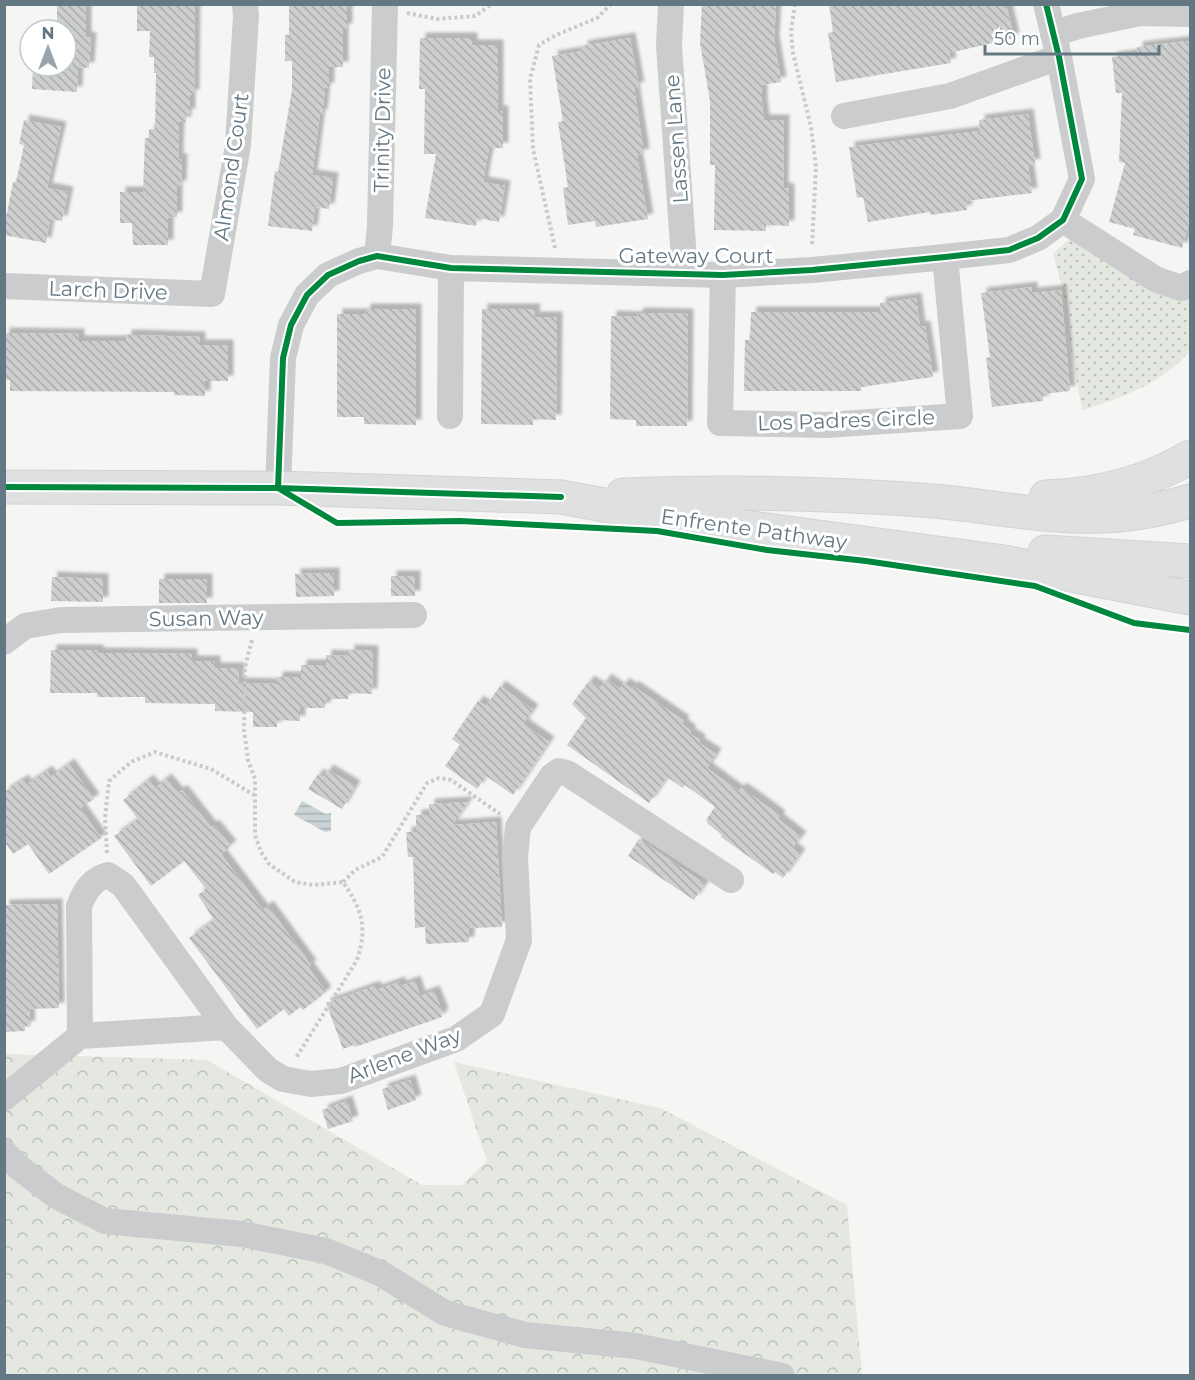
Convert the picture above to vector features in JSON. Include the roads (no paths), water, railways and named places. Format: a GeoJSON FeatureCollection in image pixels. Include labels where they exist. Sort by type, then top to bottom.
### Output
{"type":"FeatureCollection","features":[{"type":"Feature","properties":{"kind":"main road"},"geometry":{"type":"LineString","coordinates":[[934,501],[1053,497],[1095,492],[1157,475],[1191,457]]}},
{"type":"Feature","properties":{"kind":"main road"},"geometry":{"type":"LineString","coordinates":[[4,487],[278,488],[561,497],[737,492],[934,501],[1041,513],[1093,516],[1143,512],[1191,501]]}},
{"type":"Feature","properties":{"kind":"main road"},"geometry":{"type":"LineString","coordinates":[[561,497],[663,516],[1004,562],[1191,598]]}},
{"type":"Feature","properties":{"kind":"main road"},"geometry":{"type":"LineString","coordinates":[[801,534],[1191,561]]}},
{"type":"Feature","properties":{"kind":"street","name":"Almond Court"},"geometry":{"type":"LineString","coordinates":[[212,294],[238,145],[245,4]]}},
{"type":"Feature","properties":{"kind":"street","name":"Lassen Lane"},"geometry":{"type":"LineString","coordinates":[[671,4],[669,46],[685,274]]}},
{"type":"Feature","properties":{"kind":"street","name":"Gateway Court"},"geometry":{"type":"LineString","coordinates":[[278,488],[283,358],[291,325],[307,295],[328,275],[359,261],[377,256],[451,268],[723,275],[812,270],[1009,250],[1038,238],[1063,220],[1082,179],[1046,4]]}},
{"type":"Feature","properties":{"kind":"street","name":"Trinity Drive"},"geometry":{"type":"LineString","coordinates":[[377,256],[385,9]]}},
{"type":"Feature","properties":{"kind":"street"},"geometry":{"type":"LineString","coordinates":[[844,116],[950,96],[1056,46],[1078,26],[1140,13],[1191,15]]}},
{"type":"Feature","properties":{"kind":"street"},"geometry":{"type":"LineString","coordinates":[[1063,220],[1157,280],[1182,288],[1191,283]]}},
{"type":"Feature","properties":{"kind":"street","name":"Los Padres Circle"},"geometry":{"type":"LineString","coordinates":[[723,275],[720,423],[826,424],[960,416],[945,257]]}},
{"type":"Feature","properties":{"kind":"street"},"geometry":{"type":"LineString","coordinates":[[450,416],[451,268]]}},
{"type":"Feature","properties":{"kind":"street","name":"Larch Drive"},"geometry":{"type":"LineString","coordinates":[[4,286],[212,294]]}},
{"type":"Feature","properties":{"kind":"street","name":"Susan Way"},"geometry":{"type":"LineString","coordinates":[[4,642],[25,626],[61,620],[414,615]]}},
{"type":"Feature","properties":{"kind":"street","name":"Arlene Way"},"geometry":{"type":"LineString","coordinates":[[80,1036],[79,906],[84,892],[94,881],[108,875],[123,885],[226,1027],[268,1070],[283,1079],[311,1084],[341,1081],[456,1039],[492,1014],[519,940],[515,857],[518,827],[552,776],[559,771],[567,773],[730,880]]}},
{"type":"Feature","properties":{"kind":"street"},"geometry":{"type":"LineString","coordinates":[[4,1098],[80,1036],[226,1027]]}},
{"type":"Feature","properties":{"kind":"street"},"geometry":{"type":"LineString","coordinates":[[4,1152],[17,1166],[56,1196],[105,1221],[243,1234],[326,1251],[380,1273],[445,1313],[525,1335],[636,1346],[783,1376]]}}]}
